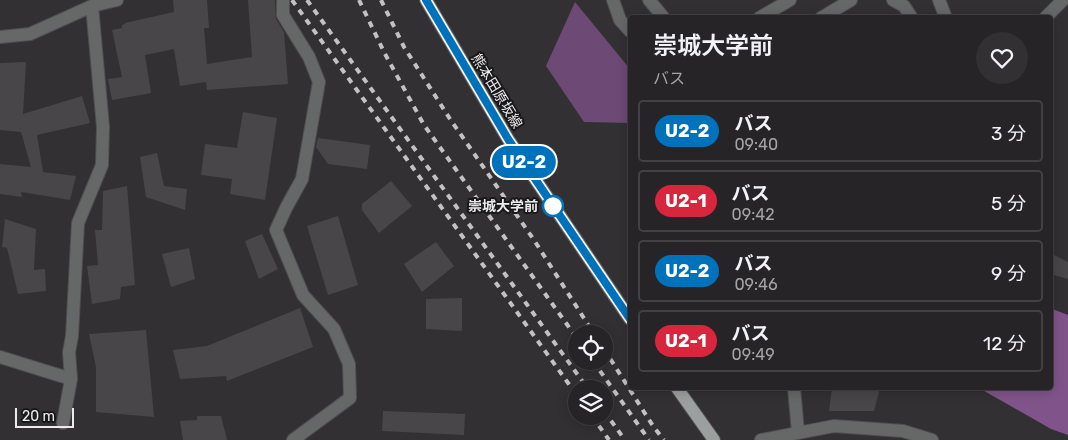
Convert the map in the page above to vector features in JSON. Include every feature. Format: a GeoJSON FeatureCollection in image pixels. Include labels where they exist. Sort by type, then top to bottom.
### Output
{"type":"FeatureCollection","features":[{"type":"Feature","properties":{"kind":"main road","name":"熊本田原坂線"},"geometry":{"type":"LineString","coordinates":[[426,0],[508,139],[628,316]]}},
{"type":"Feature","properties":{"kind":"main road"},"geometry":{"type":"LineString","coordinates":[[678,390],[714,440]]}},
{"type":"Feature","properties":{"kind":"street"},"geometry":{"type":"LineString","coordinates":[[0,38],[30,34],[79,6],[92,6],[117,0]]}},
{"type":"Feature","properties":{"kind":"street"},"geometry":{"type":"LineString","coordinates":[[284,0],[283,14],[309,57],[319,82],[302,179],[276,230],[303,295],[334,329],[349,364],[350,398],[293,440]]}},
{"type":"Feature","properties":{"kind":"street"},"geometry":{"type":"LineString","coordinates":[[612,0],[620,20],[628,29]]}},
{"type":"Feature","properties":{"kind":"street"},"geometry":{"type":"LineString","coordinates":[[649,0],[662,15]]}},
{"type":"Feature","properties":{"kind":"street"},"geometry":{"type":"LineString","coordinates":[[764,15],[790,0]]}},
{"type":"Feature","properties":{"kind":"street"},"geometry":{"type":"LineString","coordinates":[[826,15],[852,0]]}},
{"type":"Feature","properties":{"kind":"street"},"geometry":{"type":"LineString","coordinates":[[894,0],[904,6],[910,15]]}},
{"type":"Feature","properties":{"kind":"street"},"geometry":{"type":"LineString","coordinates":[[939,0],[945,15]]}},
{"type":"Feature","properties":{"kind":"street"},"geometry":{"type":"LineString","coordinates":[[1048,15],[1063,0]]}},
{"type":"Feature","properties":{"kind":"street"},"geometry":{"type":"LineString","coordinates":[[63,423],[71,379],[69,352],[72,336],[78,223],[102,165],[103,127],[92,6]]}},
{"type":"Feature","properties":{"kind":"street"},"geometry":{"type":"LineString","coordinates":[[0,357],[71,379]]}},
{"type":"Feature","properties":{"kind":"street"},"geometry":{"type":"LineString","coordinates":[[794,390],[798,432]]}},
{"type":"Feature","properties":{"kind":"street"},"geometry":{"type":"LineString","coordinates":[[761,440],[834,426],[902,431],[932,440]]}},
{"type":"Feature","properties":{"kind":"shaded area"},"geometry":{"type":"Polygon","coordinates":[[[575,2],[628,67],[628,123],[584,122],[546,66],[575,2]]]}},
{"type":"Feature","properties":{"kind":"shaded area"},"geometry":{"type":"Polygon","coordinates":[[[1053,309],[1068,315],[1068,435],[1051,429],[983,390],[1053,390],[1053,309]]]}},
{"type":"Feature","properties":{"kind":"building"},"geometry":{"type":"Polygon","coordinates":[[[173,0],[207,0],[209,28],[204,28],[207,64],[252,57],[248,0],[275,0],[276,19],[284,32],[288,84],[207,90],[206,82],[180,86],[174,49],[145,55],[151,93],[112,100],[108,79],[122,77],[112,30],[122,28],[122,25],[125,23],[174,12],[173,0]]]}},
{"type":"Feature","properties":{"kind":"building"},"geometry":{"type":"Polygon","coordinates":[[[26,62],[23,114],[82,96],[90,123],[37,135],[43,172],[76,176],[70,200],[21,192],[22,197],[0,194],[0,164],[31,167],[21,132],[0,130],[0,63],[26,62]]]}},
{"type":"Feature","properties":{"kind":"building"},"geometry":{"type":"Polygon","coordinates":[[[243,112],[277,118],[265,200],[230,194],[232,179],[201,175],[205,144],[237,148],[243,112]]]}},
{"type":"Feature","properties":{"kind":"building"},"geometry":{"type":"Polygon","coordinates":[[[318,138],[370,145],[367,169],[328,164],[316,147],[318,138]]]}},
{"type":"Feature","properties":{"kind":"building"},"geometry":{"type":"Polygon","coordinates":[[[157,153],[164,186],[187,189],[185,210],[146,197],[140,157],[157,153]]]}},
{"type":"Feature","properties":{"kind":"building"},"geometry":{"type":"Polygon","coordinates":[[[391,181],[412,206],[379,233],[362,210],[362,204],[391,181]]]}},
{"type":"Feature","properties":{"kind":"building"},"geometry":{"type":"Polygon","coordinates":[[[127,186],[135,285],[121,287],[120,299],[92,304],[87,266],[98,265],[95,230],[102,230],[103,191],[127,186]]]}},
{"type":"Feature","properties":{"kind":"building"},"geometry":{"type":"Polygon","coordinates":[[[338,216],[358,285],[328,295],[307,226],[338,216]]]}},
{"type":"Feature","properties":{"kind":"building"},"geometry":{"type":"Polygon","coordinates":[[[5,219],[36,229],[34,270],[45,269],[46,291],[18,294],[7,248],[2,247],[5,219]]]}},
{"type":"Feature","properties":{"kind":"building"},"geometry":{"type":"Polygon","coordinates":[[[262,234],[278,269],[259,279],[245,241],[262,234]]]}},
{"type":"Feature","properties":{"kind":"building"},"geometry":{"type":"Polygon","coordinates":[[[436,242],[454,266],[422,292],[404,264],[436,242]]]}},
{"type":"Feature","properties":{"kind":"building"},"geometry":{"type":"Polygon","coordinates":[[[189,248],[195,279],[171,287],[162,254],[189,248]]]}},
{"type":"Feature","properties":{"kind":"building"},"geometry":{"type":"Polygon","coordinates":[[[1053,254],[1068,262],[1068,279],[1053,275],[1053,254]]]}},
{"type":"Feature","properties":{"kind":"building"},"geometry":{"type":"Polygon","coordinates":[[[462,298],[462,331],[426,329],[426,299],[462,298]]]}},
{"type":"Feature","properties":{"kind":"building"},"geometry":{"type":"Polygon","coordinates":[[[300,308],[313,347],[227,381],[226,376],[180,379],[173,350],[207,346],[300,308]]]}},
{"type":"Feature","properties":{"kind":"building"},"geometry":{"type":"Polygon","coordinates":[[[146,330],[154,417],[96,412],[96,367],[89,334],[146,330]]]}},
{"type":"Feature","properties":{"kind":"building"},"geometry":{"type":"Polygon","coordinates":[[[832,390],[879,390],[874,411],[829,411],[832,390]]]}},
{"type":"Feature","properties":{"kind":"building"},"geometry":{"type":"Polygon","coordinates":[[[383,411],[465,414],[464,435],[382,431],[383,411]]]}},
{"type":"Feature","properties":{"kind":"building"},"geometry":{"type":"Polygon","coordinates":[[[197,416],[221,416],[227,440],[183,440],[180,421],[197,420],[197,416]]]}},
{"type":"Feature","properties":{"kind":"railway"},"geometry":{"type":"LineString","coordinates":[[292,0],[568,383]]}},
{"type":"Feature","properties":{"kind":"railway"},"geometry":{"type":"LineString","coordinates":[[307,0],[581,380]]}},
{"type":"Feature","properties":{"kind":"railway"},"geometry":{"type":"LineString","coordinates":[[359,0],[385,54],[424,125],[568,326]]}},
{"type":"Feature","properties":{"kind":"railway"},"geometry":{"type":"LineString","coordinates":[[381,0],[404,47],[450,119],[534,240],[588,325]]}},
{"type":"Feature","properties":{"kind":"railway"},"geometry":{"type":"LineString","coordinates":[[613,363],[628,387]]}},
{"type":"Feature","properties":{"kind":"railway"},"geometry":{"type":"LineString","coordinates":[[599,370],[649,440]]}},
{"type":"Feature","properties":{"kind":"railway"},"geometry":{"type":"LineString","coordinates":[[630,390],[664,440]]}},
{"type":"Feature","properties":{"kind":"railway"},"geometry":{"type":"LineString","coordinates":[[613,423],[625,440]]}},
{"type":"Feature","properties":{"kind":"railway"},"geometry":{"type":"LineString","coordinates":[[598,425],[609,440]]}},
{"type":"Feature","properties":{"kind":"bus line","name":"U2-2"},"geometry":{"type":"LineString","coordinates":[[426,0],[508,139],[628,316]]}},
{"type":"Feature","properties":{"kind":"place","name":"崇城大学前"},"geometry":{"type":"Point","coordinates":[553,206]}}]}
